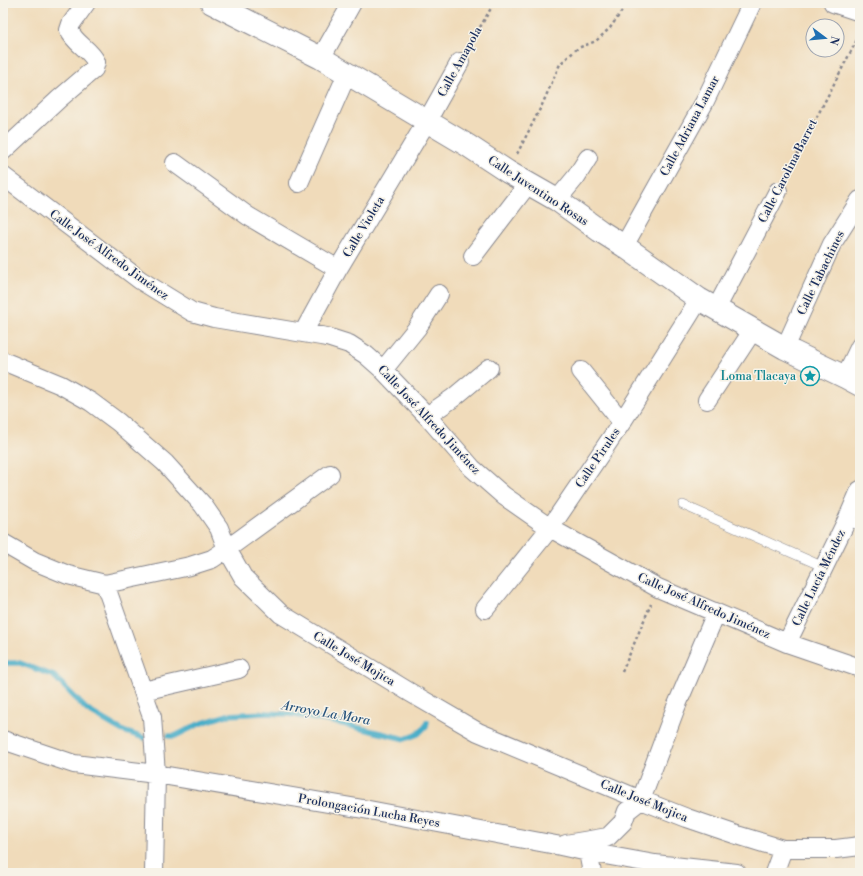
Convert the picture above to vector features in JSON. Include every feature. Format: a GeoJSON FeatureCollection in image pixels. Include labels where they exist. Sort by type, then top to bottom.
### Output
{"type":"FeatureCollection","features":[{"type":"Feature","properties":{"kind":"street"},"geometry":{"type":"LineString","coordinates":[[3,151],[94,69],[96,62],[93,56],[73,37],[69,30],[71,24],[86,3]]}},
{"type":"Feature","properties":{"kind":"street"},"geometry":{"type":"LineString","coordinates":[[321,58],[352,3]]}},
{"type":"Feature","properties":{"kind":"street","name":"Calle Adriana Lamar"},"geometry":{"type":"LineString","coordinates":[[624,246],[704,103],[752,3]]}},
{"type":"Feature","properties":{"kind":"street"},"geometry":{"type":"LineString","coordinates":[[833,3],[860,12]]}},
{"type":"Feature","properties":{"kind":"street","name":"Calle Juventino Rosas"},"geometry":{"type":"LineString","coordinates":[[224,6],[321,58],[467,145],[508,172],[557,200],[707,304],[785,348],[852,381]]}},
{"type":"Feature","properties":{"kind":"street","name":"Calle Amapola"},"geometry":{"type":"LineString","coordinates":[[427,121],[460,62]]}},
{"type":"Feature","properties":{"kind":"street"},"geometry":{"type":"LineString","coordinates":[[299,183],[347,74]]}},
{"type":"Feature","properties":{"kind":"street","name":"Calle Violeta"},"geometry":{"type":"LineString","coordinates":[[303,333],[338,269],[427,121]]}},
{"type":"Feature","properties":{"kind":"street"},"geometry":{"type":"LineString","coordinates":[[557,200],[576,177],[588,158]]}},
{"type":"Feature","properties":{"kind":"street"},"geometry":{"type":"LineString","coordinates":[[175,163],[248,216],[338,269]]}},
{"type":"Feature","properties":{"kind":"street","name":"Calle José Alfredo Jiménez"},"geometry":{"type":"LineString","coordinates":[[3,176],[140,280],[192,312],[214,318],[327,337],[350,344],[366,355],[383,370],[427,416],[472,468],[504,496],[550,528],[658,588],[788,643],[860,668]]}},
{"type":"Feature","properties":{"kind":"street"},"geometry":{"type":"LineString","coordinates":[[474,256],[528,184]]}},
{"type":"Feature","properties":{"kind":"street","name":"Calle Carolina Barret"},"geometry":{"type":"LineString","coordinates":[[707,304],[778,191]]}},
{"type":"Feature","properties":{"kind":"street","name":"Calle Tabachines"},"geometry":{"type":"LineString","coordinates":[[785,348],[832,244],[860,200]]}},
{"type":"Feature","properties":{"kind":"street"},"geometry":{"type":"LineString","coordinates":[[383,370],[417,328],[439,294]]}},
{"type":"Feature","properties":{"kind":"street","name":"Calle Pirules"},"geometry":{"type":"LineString","coordinates":[[485,609],[550,528],[622,422],[690,314],[707,304]]}},
{"type":"Feature","properties":{"kind":"street"},"geometry":{"type":"LineString","coordinates":[[707,400],[753,330]]}},
{"type":"Feature","properties":{"kind":"street"},"geometry":{"type":"LineString","coordinates":[[852,381],[860,346]]}},
{"type":"Feature","properties":{"kind":"street","name":"Calle José Mojica"},"geometry":{"type":"LineString","coordinates":[[3,361],[61,385],[91,402],[118,422],[165,463],[203,505],[219,528],[227,549],[243,577],[281,614],[478,732],[687,818],[783,849],[860,846]]}},
{"type":"Feature","properties":{"kind":"street"},"geometry":{"type":"LineString","coordinates":[[427,416],[453,398],[489,368]]}},
{"type":"Feature","properties":{"kind":"street"},"geometry":{"type":"LineString","coordinates":[[582,371],[622,422]]}},
{"type":"Feature","properties":{"kind":"street"},"geometry":{"type":"LineString","coordinates":[[3,543],[34,561],[68,575],[105,584],[190,566],[212,559],[330,474]]}},
{"type":"Feature","properties":{"kind":"street","name":"Calle Lucía Méndez"},"geometry":{"type":"LineString","coordinates":[[788,643],[824,567],[854,523],[860,490]]}},
{"type":"Feature","properties":{"kind":"street"},"geometry":{"type":"LineString","coordinates":[[105,584],[152,717],[156,774],[154,873]]}},
{"type":"Feature","properties":{"kind":"street"},"geometry":{"type":"LineString","coordinates":[[556,845],[591,839],[608,838],[623,822],[627,811],[641,800],[676,707],[716,613]]}},
{"type":"Feature","properties":{"kind":"street"},"geometry":{"type":"LineString","coordinates":[[143,691],[239,669]]}},
{"type":"Feature","properties":{"kind":"street","name":"Prolongación Lucha Reyes"},"geometry":{"type":"LineString","coordinates":[[3,740],[74,764],[156,774],[369,810],[655,864],[737,873]]}},
{"type":"Feature","properties":{"kind":"street"},"geometry":{"type":"LineString","coordinates":[[774,873],[783,849]]}},
{"type":"Feature","properties":{"kind":"street"},"geometry":{"type":"LineString","coordinates":[[588,852],[592,873]]}},
{"type":"Feature","properties":{"kind":"lane"},"geometry":{"type":"LineString","coordinates":[[683,506],[824,567]]}},
{"type":"Feature","properties":{"kind":"path","name":"Calle Amapola"},"geometry":{"type":"LineString","coordinates":[[460,62],[494,3]]}},
{"type":"Feature","properties":{"kind":"path"},"geometry":{"type":"LineString","coordinates":[[508,172],[542,106],[560,64],[578,48],[596,41],[610,28],[626,3]]}},
{"type":"Feature","properties":{"kind":"path","name":"Calle Carolina Barret"},"geometry":{"type":"LineString","coordinates":[[778,191],[860,34]]}},
{"type":"Feature","properties":{"kind":"path"},"geometry":{"type":"LineString","coordinates":[[622,672],[658,588]]}},
{"type":"Feature","properties":{"kind":"waterway","name":"Arroyo La Mora"},"geometry":{"type":"LineString","coordinates":[[3,663],[20,663],[54,676],[87,710],[123,731],[144,738]]}},
{"type":"Feature","properties":{"kind":"waterway","name":"Arroyo La Mora"},"geometry":{"type":"LineString","coordinates":[[169,736],[175,736],[199,724],[227,715],[264,713],[289,714],[339,723],[405,739],[418,734],[426,726],[427,722]]}},
{"type":"Feature","properties":{"kind":"place","name":"Loma Tlacaya"},"geometry":{"type":"Point","coordinates":[810,376]}}]}
